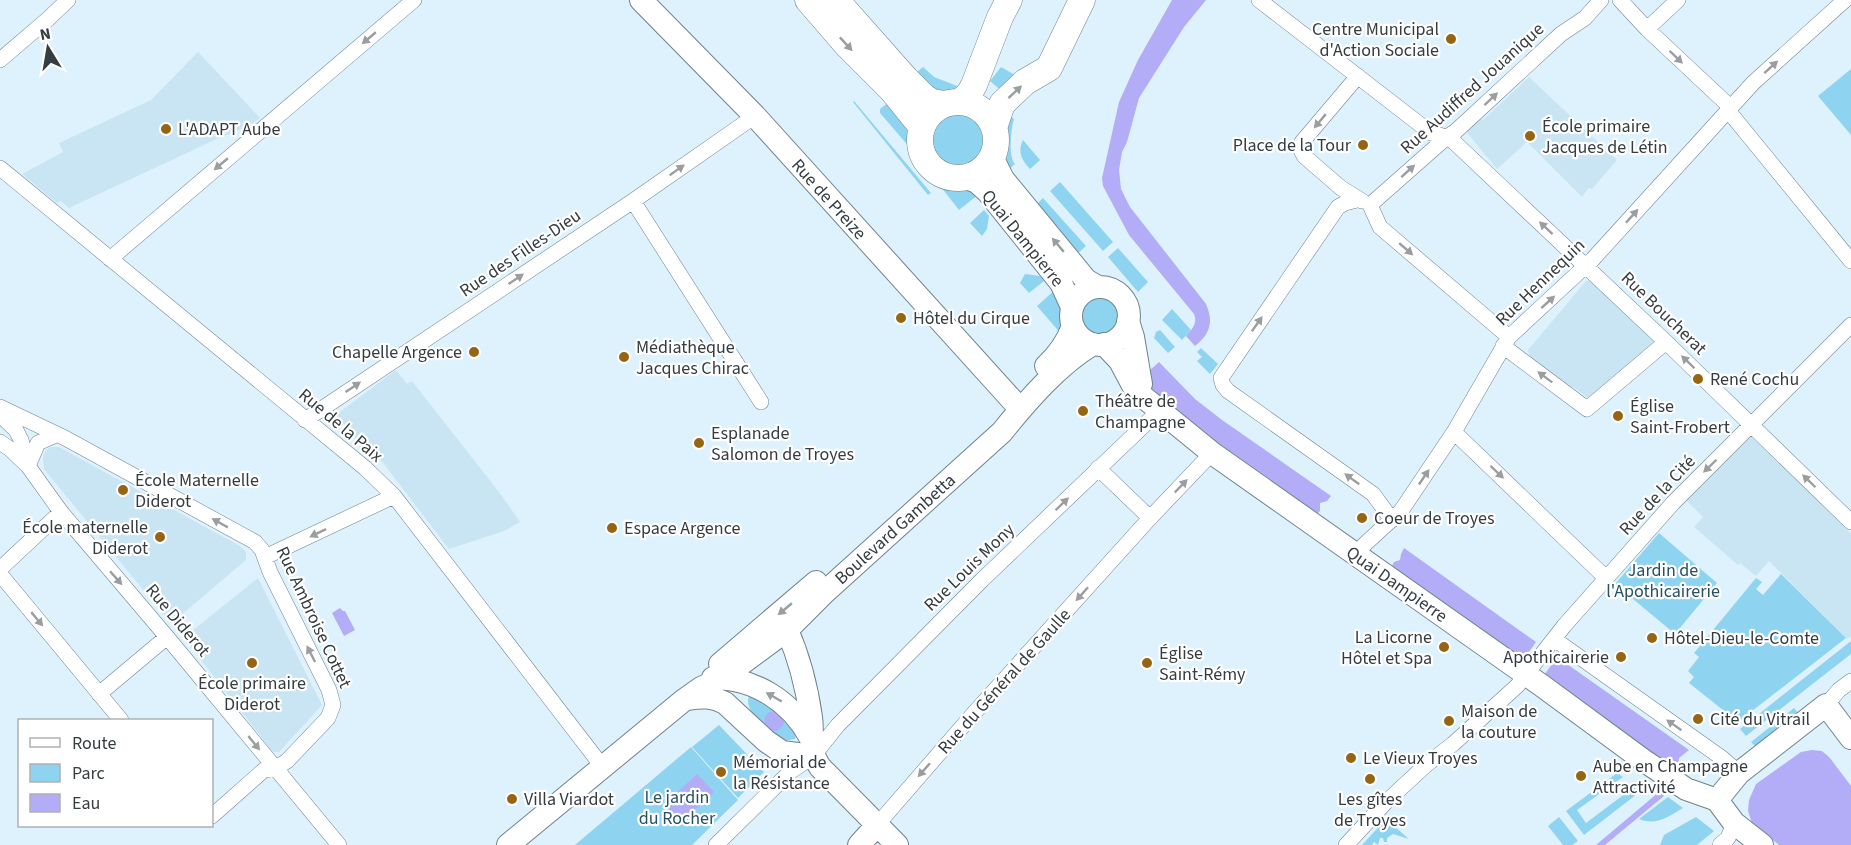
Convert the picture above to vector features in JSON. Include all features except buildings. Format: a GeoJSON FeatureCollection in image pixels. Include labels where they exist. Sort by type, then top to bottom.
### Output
{"type":"FeatureCollection","features":[{"type":"Feature","properties":{"kind":"main road","name":"Rue de Preize"},"geometry":{"type":"LineString","coordinates":[[641,0],[755,116],[1013,401]]}},
{"type":"Feature","properties":{"kind":"main road"},"geometry":{"type":"LineString","coordinates":[[808,0],[922,127]]}},
{"type":"Feature","properties":{"kind":"main road"},"geometry":{"type":"LineString","coordinates":[[836,0],[892,66],[932,102],[971,104],[989,118],[994,128]]}},
{"type":"Feature","properties":{"kind":"main road"},"geometry":{"type":"LineString","coordinates":[[1010,0],[1000,17],[969,94],[928,117],[922,127],[920,138],[925,160],[943,175],[966,178],[985,167],[995,148],[994,128],[1002,104],[1025,82],[1049,68],[1082,0]]}},
{"type":"Feature","properties":{"kind":"main road"},"geometry":{"type":"LineString","coordinates":[[992,157],[1003,179],[1086,280],[1098,287],[1111,289],[1121,296],[1128,308],[1128,321],[1122,334],[1111,342],[1098,344],[1081,337],[1073,317],[1080,294],[1098,287]]}},
{"type":"Feature","properties":{"kind":"main road","name":"Quai Dampierre"},"geometry":{"type":"LineString","coordinates":[[966,178],[977,182],[988,192],[1061,283],[1073,317]]}},
{"type":"Feature","properties":{"kind":"main road","name":"Boulevard Gambetta"},"geometry":{"type":"LineString","coordinates":[[727,675],[761,629],[954,461],[1058,355],[1069,339],[1073,317]]}},
{"type":"Feature","properties":{"kind":"main road","name":"Quai Dampierre"},"geometry":{"type":"LineString","coordinates":[[1128,321],[1141,386],[1156,408]]}},
{"type":"Feature","properties":{"kind":"main road","name":"Boulevard Gambetta"},"geometry":{"type":"LineString","coordinates":[[508,845],[684,700],[727,675],[787,630],[825,592],[1002,432],[1049,380],[1082,350],[1098,344]]}},
{"type":"Feature","properties":{"kind":"main road","name":"Quai Dampierre"},"geometry":{"type":"LineString","coordinates":[[1098,344],[1120,361],[1136,391],[1212,453],[1527,675],[1643,760],[1686,789],[1717,800]]}},
{"type":"Feature","properties":{"kind":"main road"},"geometry":{"type":"LineString","coordinates":[[727,675],[761,629]]}},
{"type":"Feature","properties":{"kind":"main road"},"geometry":{"type":"LineString","coordinates":[[787,630],[808,700],[812,720],[812,747]]}},
{"type":"Feature","properties":{"kind":"main road"},"geometry":{"type":"LineString","coordinates":[[727,675],[774,696],[787,705],[802,721],[820,767],[897,845]]}},
{"type":"Feature","properties":{"kind":"main road"},"geometry":{"type":"LineString","coordinates":[[727,675],[739,694],[744,719]]}},
{"type":"Feature","properties":{"kind":"main road"},"geometry":{"type":"LineString","coordinates":[[684,700],[708,696],[717,698],[782,752],[812,747]]}},
{"type":"Feature","properties":{"kind":"main road"},"geometry":{"type":"LineString","coordinates":[[1762,845],[1734,823],[1717,800],[1739,773],[1826,705],[1851,738]]}},
{"type":"Feature","properties":{"kind":"main road","name":"Rue du Général de Gaulle"},"geometry":{"type":"LineString","coordinates":[[859,845],[877,825]]}},
{"type":"Feature","properties":{"kind":"street"},"geometry":{"type":"LineString","coordinates":[[0,60],[68,0]]}},
{"type":"Feature","properties":{"kind":"street"},"geometry":{"type":"LineString","coordinates":[[110,259],[414,0]]}},
{"type":"Feature","properties":{"kind":"street","name":"Rue Boucherat"},"geometry":{"type":"LineString","coordinates":[[1259,0],[1431,133],[1447,137],[1454,142],[1666,342],[1851,522]]}},
{"type":"Feature","properties":{"kind":"street","name":"Rue Audiffred Jouanique"},"geometry":{"type":"LineString","coordinates":[[1392,520],[1373,494],[1227,391],[1221,378],[1338,207],[1345,203],[1364,202],[1456,131],[1561,34],[1585,18],[1601,0]]}},
{"type":"Feature","properties":{"kind":"street"},"geometry":{"type":"LineString","coordinates":[[1620,0],[1647,29],[1726,103],[1730,113],[1851,261]]}},
{"type":"Feature","properties":{"kind":"street"},"geometry":{"type":"LineString","coordinates":[[1647,29],[1678,0]]}},
{"type":"Feature","properties":{"kind":"street","name":"Rue Hennequin"},"geometry":{"type":"LineString","coordinates":[[1355,555],[1401,511],[1454,432],[1506,341],[1586,266],[1753,83],[1845,0]]}},
{"type":"Feature","properties":{"kind":"street"},"geometry":{"type":"LineString","coordinates":[[1358,76],[1302,142],[1300,148],[1304,156],[1364,202],[1380,226],[1506,341],[1587,409],[1666,342]]}},
{"type":"Feature","properties":{"kind":"street","name":"Rue des Filles-Dieu"},"geometry":{"type":"LineString","coordinates":[[305,420],[633,201],[755,116]]}},
{"type":"Feature","properties":{"kind":"street","name":"Rue de la Paix"},"geometry":{"type":"LineString","coordinates":[[0,168],[364,468],[394,496],[602,766]]}},
{"type":"Feature","properties":{"kind":"street"},"geometry":{"type":"LineString","coordinates":[[633,201],[761,402]]}},
{"type":"Feature","properties":{"kind":"street","name":"Rue de la Cité"},"geometry":{"type":"LineString","coordinates":[[1346,845],[1386,802],[1527,675],[1606,578],[1673,504],[1851,326]]}},
{"type":"Feature","properties":{"kind":"street","name":"Rue Ambroise Cottet"},"geometry":{"type":"LineString","coordinates":[[0,407],[255,542],[265,557],[329,690],[333,705],[328,718],[287,761],[276,768],[264,770],[213,815]]}},
{"type":"Feature","properties":{"kind":"street","name":"Rue Louis Mony"},"geometry":{"type":"LineString","coordinates":[[716,845],[812,747],[842,721],[1156,408]]}},
{"type":"Feature","properties":{"kind":"street","name":"Rue Diderot"},"geometry":{"type":"LineString","coordinates":[[0,415],[16,430],[21,440],[27,466],[61,512],[339,845]]}},
{"type":"Feature","properties":{"kind":"street"},"geometry":{"type":"LineString","coordinates":[[1454,432],[1606,578]]}},
{"type":"Feature","properties":{"kind":"street"},"geometry":{"type":"LineString","coordinates":[[0,442],[27,466],[38,443],[56,435]]}},
{"type":"Feature","properties":{"kind":"street","name":"Rue du Général de Gaulle"},"geometry":{"type":"LineString","coordinates":[[877,825],[975,711],[1212,453]]}},
{"type":"Feature","properties":{"kind":"street"},"geometry":{"type":"LineString","coordinates":[[1098,468],[1150,518]]}},
{"type":"Feature","properties":{"kind":"street"},"geometry":{"type":"LineString","coordinates":[[265,557],[394,496]]}},
{"type":"Feature","properties":{"kind":"street"},"geometry":{"type":"LineString","coordinates":[[0,569],[61,512]]}},
{"type":"Feature","properties":{"kind":"street"},"geometry":{"type":"LineString","coordinates":[[0,574],[120,719]]}},
{"type":"Feature","properties":{"kind":"street"},"geometry":{"type":"LineString","coordinates":[[99,694],[167,637]]}},
{"type":"Feature","properties":{"kind":"street"},"geometry":{"type":"LineString","coordinates":[[1554,639],[1739,773]]}},
{"type":"Feature","properties":{"kind":"street"},"geometry":{"type":"LineString","coordinates":[[1826,705],[1839,690],[1851,681]]}},
{"type":"Feature","properties":{"kind":"street"},"geometry":{"type":"LineString","coordinates":[[1720,845],[1728,838],[1734,823]]}},
{"type":"Feature","properties":{"kind":"shaded area","name":"L'ADAPT Aube"},"geometry":{"type":"Polygon","coordinates":[[[198,52],[260,118],[249,126],[69,208],[61,201],[57,203],[22,174],[63,152],[59,143],[151,100],[198,52]]]}},
{"type":"Feature","properties":{"kind":"shaded area","name":"École primaire Jacques de Létin"},"geometry":{"type":"Polygon","coordinates":[[[1529,77],[1617,160],[1582,197],[1527,142],[1497,169],[1465,130],[1479,117],[1483,120],[1529,77]]]}},
{"type":"Feature","properties":{"kind":"shaded area"},"geometry":{"type":"Polygon","coordinates":[[[1594,280],[1660,339],[1594,399],[1588,398],[1573,387],[1571,389],[1531,362],[1528,350],[1586,281],[1594,280]]]}},
{"type":"Feature","properties":{"kind":"shaded area"},"geometry":{"type":"Polygon","coordinates":[[[396,370],[407,384],[412,381],[520,522],[504,531],[449,549],[377,455],[363,453],[361,446],[336,415],[396,370]]]}},
{"type":"Feature","properties":{"kind":"shaded area"},"geometry":{"type":"Polygon","coordinates":[[[1751,436],[1755,436],[1851,534],[1851,636],[1847,639],[1769,561],[1756,576],[1740,563],[1738,565],[1694,527],[1703,517],[1686,500],[1751,436]]]}},
{"type":"Feature","properties":{"kind":"shaded area","name":"École maternelle Diderot"},"geometry":{"type":"Polygon","coordinates":[[[51,447],[59,447],[240,546],[246,552],[246,560],[174,621],[168,620],[44,469],[43,456],[51,447]]]}},
{"type":"Feature","properties":{"kind":"shaded area","name":"École primaire Diderot"},"geometry":{"type":"Polygon","coordinates":[[[258,578],[322,705],[279,752],[273,752],[185,638],[258,578]]]}},
{"type":"Feature","properties":{"kind":"green space"},"geometry":{"type":"Polygon","coordinates":[[[923,67],[934,77],[960,87],[960,92],[942,96],[910,78],[923,67]]]}},
{"type":"Feature","properties":{"kind":"green space"},"geometry":{"type":"Polygon","coordinates":[[[1001,67],[1020,78],[1004,93],[990,81],[1001,67]]]}},
{"type":"Feature","properties":{"kind":"green space"},"geometry":{"type":"Polygon","coordinates":[[[1851,69],[1851,135],[1818,96],[1851,69]]]}},
{"type":"Feature","properties":{"kind":"green space"},"geometry":{"type":"Polygon","coordinates":[[[854,101],[931,193],[928,195],[854,101]]]}},
{"type":"Feature","properties":{"kind":"green space"},"geometry":{"type":"Polygon","coordinates":[[[890,101],[910,131],[911,149],[880,113],[880,109],[890,101]]]}},
{"type":"Feature","properties":{"kind":"green space"},"geometry":{"type":"Polygon","coordinates":[[[1005,111],[1014,119],[1011,149],[1015,164],[1007,171],[1003,153],[1005,111]]]}},
{"type":"Feature","properties":{"kind":"green space"},"geometry":{"type":"Polygon","coordinates":[[[952,112],[964,112],[974,116],[983,125],[987,147],[979,162],[964,170],[952,170],[942,166],[933,157],[929,147],[929,135],[933,125],[942,116],[952,112]]]}},
{"type":"Feature","properties":{"kind":"green space"},"geometry":{"type":"Polygon","coordinates":[[[1023,140],[1040,160],[1030,169],[1021,156],[1020,149],[1023,140]]]}},
{"type":"Feature","properties":{"kind":"green space"},"geometry":{"type":"Polygon","coordinates":[[[937,182],[963,188],[979,194],[959,210],[937,182]]]}},
{"type":"Feature","properties":{"kind":"green space"},"geometry":{"type":"Polygon","coordinates":[[[1060,182],[1113,242],[1103,251],[1050,191],[1060,182]]]}},
{"type":"Feature","properties":{"kind":"green space"},"geometry":{"type":"Polygon","coordinates":[[[1043,198],[1086,246],[1076,255],[1035,206],[1043,198]]]}},
{"type":"Feature","properties":{"kind":"green space"},"geometry":{"type":"Polygon","coordinates":[[[984,210],[989,216],[987,229],[982,236],[970,223],[984,210]]]}},
{"type":"Feature","properties":{"kind":"green space"},"geometry":{"type":"Polygon","coordinates":[[[1118,248],[1148,282],[1138,292],[1108,257],[1118,248]]]}},
{"type":"Feature","properties":{"kind":"green space"},"geometry":{"type":"Polygon","coordinates":[[[1025,274],[1040,276],[1044,281],[1029,293],[1020,283],[1025,274]]]}},
{"type":"Feature","properties":{"kind":"green space"},"geometry":{"type":"Polygon","coordinates":[[[1056,289],[1061,306],[1062,335],[1037,306],[1056,289]]]}},
{"type":"Feature","properties":{"kind":"green space"},"geometry":{"type":"Polygon","coordinates":[[[1100,295],[1114,301],[1120,315],[1114,329],[1100,335],[1086,329],[1080,315],[1086,301],[1100,295]]]}},
{"type":"Feature","properties":{"kind":"green space"},"geometry":{"type":"Polygon","coordinates":[[[1172,309],[1191,330],[1182,340],[1162,320],[1172,309]]]}},
{"type":"Feature","properties":{"kind":"green space"},"geometry":{"type":"Polygon","coordinates":[[[1160,330],[1175,347],[1168,353],[1154,338],[1156,332],[1160,330]]]}},
{"type":"Feature","properties":{"kind":"green space"},"geometry":{"type":"Polygon","coordinates":[[[1201,348],[1218,364],[1210,374],[1197,361],[1202,357],[1197,352],[1201,348]]]}},
{"type":"Feature","properties":{"kind":"green space","name":"Jardin de l'Apothicairerie"},"geometry":{"type":"Polygon","coordinates":[[[1659,533],[1717,583],[1675,634],[1615,584],[1659,533]]]}},
{"type":"Feature","properties":{"kind":"green space"},"geometry":{"type":"Polygon","coordinates":[[[1781,574],[1846,638],[1738,722],[1689,683],[1694,677],[1688,671],[1699,657],[1694,653],[1756,578],[1762,582],[1756,589],[1763,595],[1781,574]]]}},
{"type":"Feature","properties":{"kind":"green space"},"geometry":{"type":"Polygon","coordinates":[[[1851,641],[1851,654],[1746,736],[1740,729],[1851,641]]]}},
{"type":"Feature","properties":{"kind":"green space"},"geometry":{"type":"Polygon","coordinates":[[[749,696],[772,698],[796,736],[795,739],[783,741],[759,721],[748,702],[749,696]]]}},
{"type":"Feature","properties":{"kind":"green space"},"geometry":{"type":"Polygon","coordinates":[[[1794,708],[1799,714],[1756,747],[1751,742],[1794,708]]]}},
{"type":"Feature","properties":{"kind":"green space"},"geometry":{"type":"Polygon","coordinates":[[[719,725],[764,772],[738,798],[692,747],[719,725]]]}},
{"type":"Feature","properties":{"kind":"green space","name":"Le jardin du Rocher"},"geometry":{"type":"Polygon","coordinates":[[[691,747],[738,800],[692,845],[575,845],[691,747]]]}},
{"type":"Feature","properties":{"kind":"green space"},"geometry":{"type":"Polygon","coordinates":[[[1617,773],[1623,777],[1577,810],[1586,823],[1634,787],[1641,791],[1584,835],[1566,811],[1617,773]]]}},
{"type":"Feature","properties":{"kind":"green space"},"geometry":{"type":"Polygon","coordinates":[[[1668,797],[1683,808],[1656,821],[1639,819],[1668,797]]]}},
{"type":"Feature","properties":{"kind":"green space"},"geometry":{"type":"Polygon","coordinates":[[[1559,817],[1578,841],[1572,845],[1563,845],[1548,826],[1559,817]]]}},
{"type":"Feature","properties":{"kind":"green space"},"geometry":{"type":"Polygon","coordinates":[[[1696,817],[1714,831],[1697,845],[1660,845],[1664,835],[1696,817]]]}},
{"type":"Feature","properties":{"kind":"green space"},"geometry":{"type":"Polygon","coordinates":[[[1386,819],[1409,839],[1393,834],[1387,838],[1387,842],[1380,838],[1378,845],[1374,842],[1372,845],[1362,845],[1386,819]]]}},
{"type":"Feature","properties":{"kind":"water"},"geometry":{"type":"Polygon","coordinates":[[[1172,0],[1206,0],[1184,27],[1139,98],[1122,152],[1119,170],[1121,189],[1130,207],[1206,304],[1210,316],[1209,327],[1204,337],[1195,346],[1186,336],[1195,323],[1194,314],[1129,235],[1103,186],[1102,178],[1119,102],[1138,60],[1172,0]]]}},
{"type":"Feature","properties":{"kind":"water"},"geometry":{"type":"Polygon","coordinates":[[[1159,362],[1195,399],[1331,496],[1327,501],[1320,503],[1320,511],[1316,515],[1272,485],[1168,404],[1149,386],[1149,371],[1159,362]]]}},
{"type":"Feature","properties":{"kind":"water"},"geometry":{"type":"Polygon","coordinates":[[[1404,548],[1536,642],[1521,663],[1391,568],[1394,562],[1400,560],[1404,548]]]}},
{"type":"Feature","properties":{"kind":"water"},"geometry":{"type":"Polygon","coordinates":[[[340,608],[345,611],[355,630],[344,636],[332,613],[340,608]]]}},
{"type":"Feature","properties":{"kind":"water"},"geometry":{"type":"Polygon","coordinates":[[[1557,657],[1689,750],[1679,758],[1675,770],[1542,678],[1557,657]]]}},
{"type":"Feature","properties":{"kind":"water"},"geometry":{"type":"Polygon","coordinates":[[[770,711],[778,711],[784,717],[784,725],[778,731],[770,731],[764,725],[764,717],[770,711]]]}},
{"type":"Feature","properties":{"kind":"water"},"geometry":{"type":"Polygon","coordinates":[[[1822,751],[1830,758],[1851,786],[1851,845],[1779,845],[1752,823],[1748,811],[1749,800],[1756,784],[1801,752],[1822,751]]]}},
{"type":"Feature","properties":{"kind":"water"},"geometry":{"type":"Polygon","coordinates":[[[697,774],[714,792],[688,816],[676,818],[669,810],[671,798],[697,774]]]}},
{"type":"Feature","properties":{"kind":"water"},"geometry":{"type":"Polygon","coordinates":[[[1659,792],[1664,796],[1605,845],[1596,845],[1659,792]]]}},
{"type":"Feature","properties":{"kind":"place","name":"Centre Municipal d'Action Sociale"},"geometry":{"type":"Point","coordinates":[1451,39]}},
{"type":"Feature","properties":{"kind":"place","name":"L'ADAPT Aube"},"geometry":{"type":"Point","coordinates":[166,129]}},
{"type":"Feature","properties":{"kind":"place","name":"École primaire Jacques de Létin"},"geometry":{"type":"Point","coordinates":[1530,136]}},
{"type":"Feature","properties":{"kind":"place","name":"Place de la Tour"},"geometry":{"type":"Point","coordinates":[1363,145]}},
{"type":"Feature","properties":{"kind":"place","name":"Hôtel du Cirque"},"geometry":{"type":"Point","coordinates":[901,318]}},
{"type":"Feature","properties":{"kind":"place","name":"Chapelle Argence"},"geometry":{"type":"Point","coordinates":[474,352]}},
{"type":"Feature","properties":{"kind":"place","name":"Médiathèque Jacques Chirac"},"geometry":{"type":"Point","coordinates":[624,357]}},
{"type":"Feature","properties":{"kind":"place","name":"René Cochu"},"geometry":{"type":"Point","coordinates":[1698,379]}},
{"type":"Feature","properties":{"kind":"place","name":"Théâtre de Champagne"},"geometry":{"type":"Point","coordinates":[1083,411]}},
{"type":"Feature","properties":{"kind":"place","name":"Église Saint-Frobert"},"geometry":{"type":"Point","coordinates":[1618,416]}},
{"type":"Feature","properties":{"kind":"place","name":"Esplanade Salomon de Troyes"},"geometry":{"type":"Point","coordinates":[699,443]}},
{"type":"Feature","properties":{"kind":"place","name":"École Maternelle Diderot"},"geometry":{"type":"Point","coordinates":[123,490]}},
{"type":"Feature","properties":{"kind":"place","name":"Coeur de Troyes"},"geometry":{"type":"Point","coordinates":[1362,518]}},
{"type":"Feature","properties":{"kind":"place","name":"Espace Argence"},"geometry":{"type":"Point","coordinates":[612,528]}},
{"type":"Feature","properties":{"kind":"place","name":"École maternelle Diderot"},"geometry":{"type":"Point","coordinates":[160,537]}},
{"type":"Feature","properties":{"kind":"place","name":"Hôtel-Dieu-le-Comte"},"geometry":{"type":"Point","coordinates":[1652,638]}},
{"type":"Feature","properties":{"kind":"place","name":"La Licorne Hôtel et Spa"},"geometry":{"type":"Point","coordinates":[1444,647]}},
{"type":"Feature","properties":{"kind":"place","name":"Apothicairerie"},"geometry":{"type":"Point","coordinates":[1621,657]}},
{"type":"Feature","properties":{"kind":"place","name":"École primaire Diderot"},"geometry":{"type":"Point","coordinates":[252,663]}},
{"type":"Feature","properties":{"kind":"place","name":"Église Saint-Rémy"},"geometry":{"type":"Point","coordinates":[1147,663]}},
{"type":"Feature","properties":{"kind":"place","name":"Cité du Vitrail"},"geometry":{"type":"Point","coordinates":[1698,719]}},
{"type":"Feature","properties":{"kind":"place","name":"Maison de la couture"},"geometry":{"type":"Point","coordinates":[1449,721]}},
{"type":"Feature","properties":{"kind":"place","name":"Le Vieux Troyes"},"geometry":{"type":"Point","coordinates":[1351,758]}},
{"type":"Feature","properties":{"kind":"place","name":"Mémorial de la Résistance"},"geometry":{"type":"Point","coordinates":[721,772]}},
{"type":"Feature","properties":{"kind":"place","name":"Aube en Champagne Attractivité"},"geometry":{"type":"Point","coordinates":[1581,776]}},
{"type":"Feature","properties":{"kind":"place","name":"Les gîtes de Troyes"},"geometry":{"type":"Point","coordinates":[1370,779]}},
{"type":"Feature","properties":{"kind":"place","name":"Villa Viardot"},"geometry":{"type":"Point","coordinates":[512,799]}}]}
